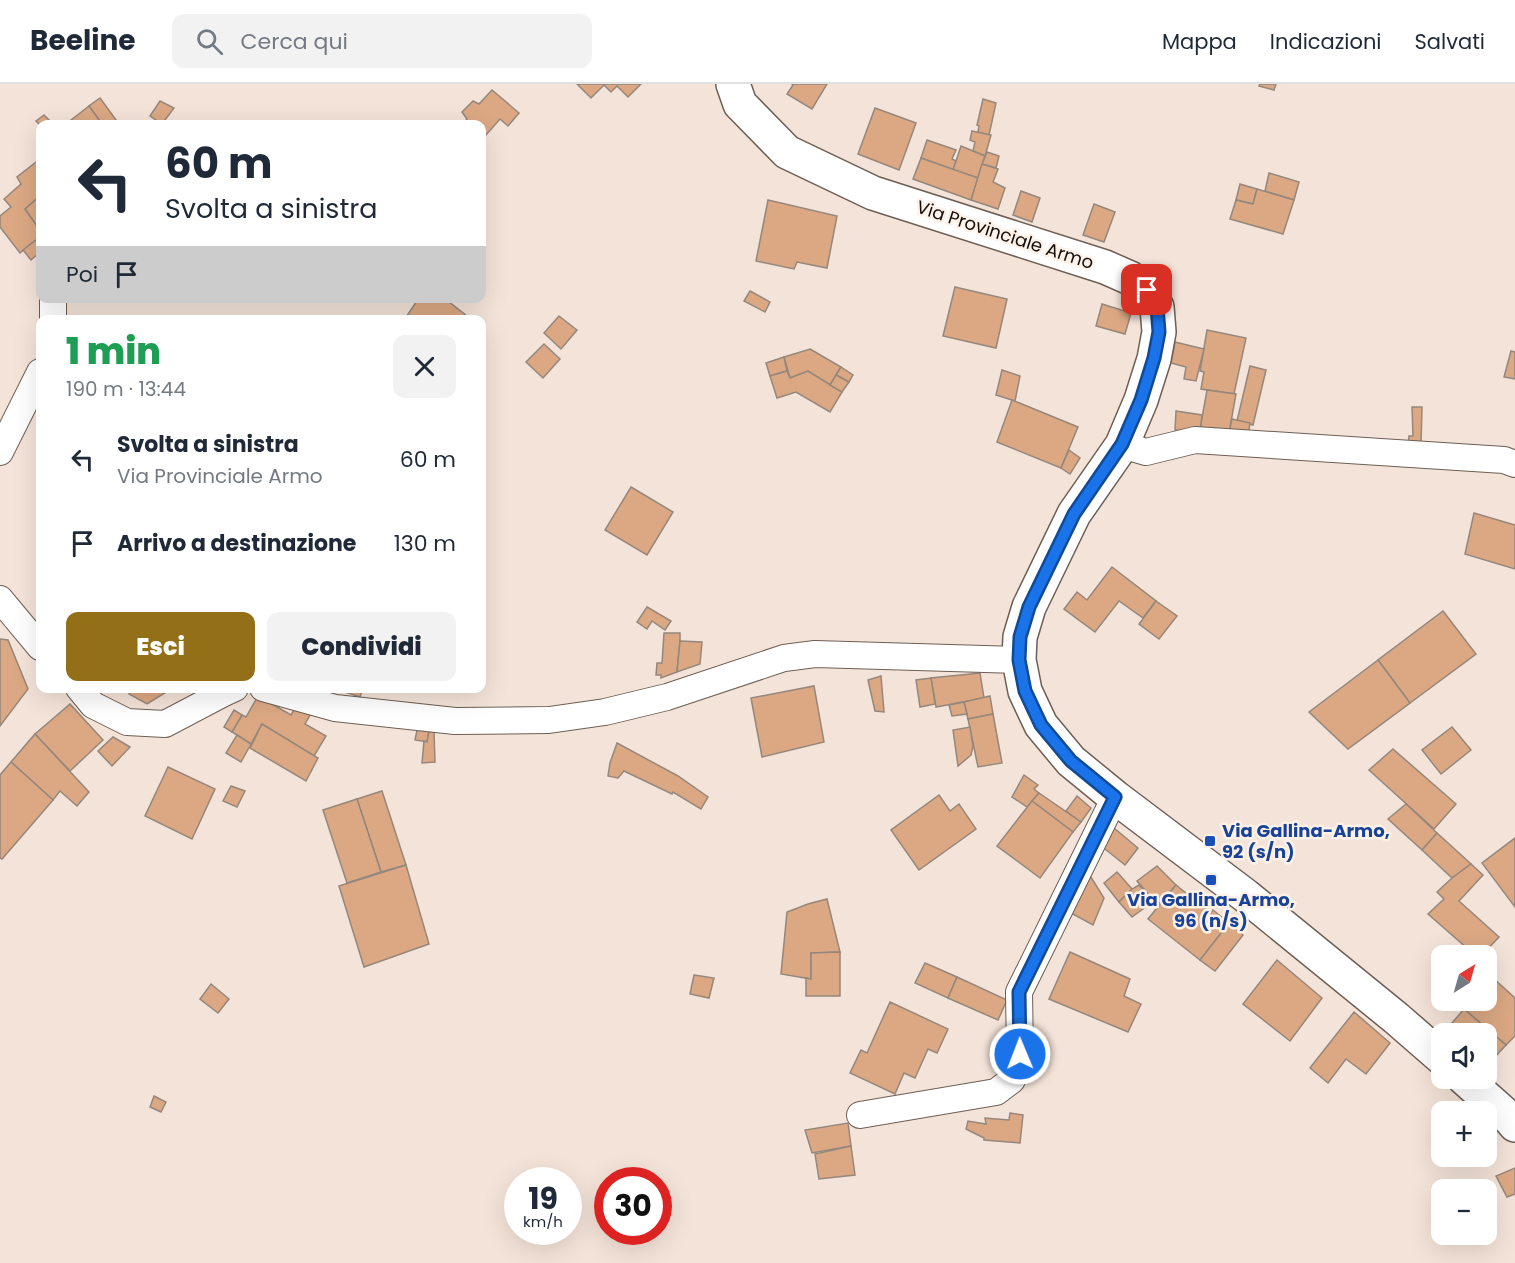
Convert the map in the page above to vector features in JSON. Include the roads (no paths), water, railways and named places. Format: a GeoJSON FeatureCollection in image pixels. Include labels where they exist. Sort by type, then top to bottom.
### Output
{"type":"FeatureCollection","features":[{"type":"Feature","properties":{"kind":"street","name":"Via Provinciale Armo"},"geometry":{"type":"LineString","coordinates":[[733,84],[740,104],[787,152],[873,193],[1105,267],[1130,278],[1147,290],[1157,307],[1159,332],[1154,358],[1141,400],[1122,444],[1074,514],[1029,607],[1020,637],[1019,660],[1025,691],[1041,725],[1071,761],[1246,896],[1431,1048]]}},
{"type":"Feature","properties":{"kind":"street"},"geometry":{"type":"LineString","coordinates":[[0,452],[36,380]]}},
{"type":"Feature","properties":{"kind":"street"},"geometry":{"type":"LineString","coordinates":[[1122,444],[1146,452],[1195,440],[1504,460],[1515,464]]}},
{"type":"Feature","properties":{"kind":"street"},"geometry":{"type":"LineString","coordinates":[[0,598],[36,642]]}},
{"type":"Feature","properties":{"kind":"street"},"geometry":{"type":"LineString","coordinates":[[281,693],[335,708],[455,721],[549,720],[604,712],[667,697],[784,658],[815,654],[1019,660]]}},
{"type":"Feature","properties":{"kind":"street"},"geometry":{"type":"LineString","coordinates":[[83,693],[93,705],[127,722],[165,723],[222,693]]}},
{"type":"Feature","properties":{"kind":"street"},"geometry":{"type":"LineString","coordinates":[[860,1115],[996,1092],[1012,1080],[1020,1054],[1019,992],[1115,797]]}},
{"type":"Feature","properties":{"kind":"street"},"geometry":{"type":"LineString","coordinates":[[1476,1089],[1515,1125]]}},
{"type":"Feature","properties":{"kind":"place","name":"Via Gallina-Armo, 92 (s/n)"},"geometry":{"type":"Point","coordinates":[1210,841]}},
{"type":"Feature","properties":{"kind":"place","name":"Via Gallina-Armo, 96 (n/s)"},"geometry":{"type":"Point","coordinates":[1211,880]}}]}
